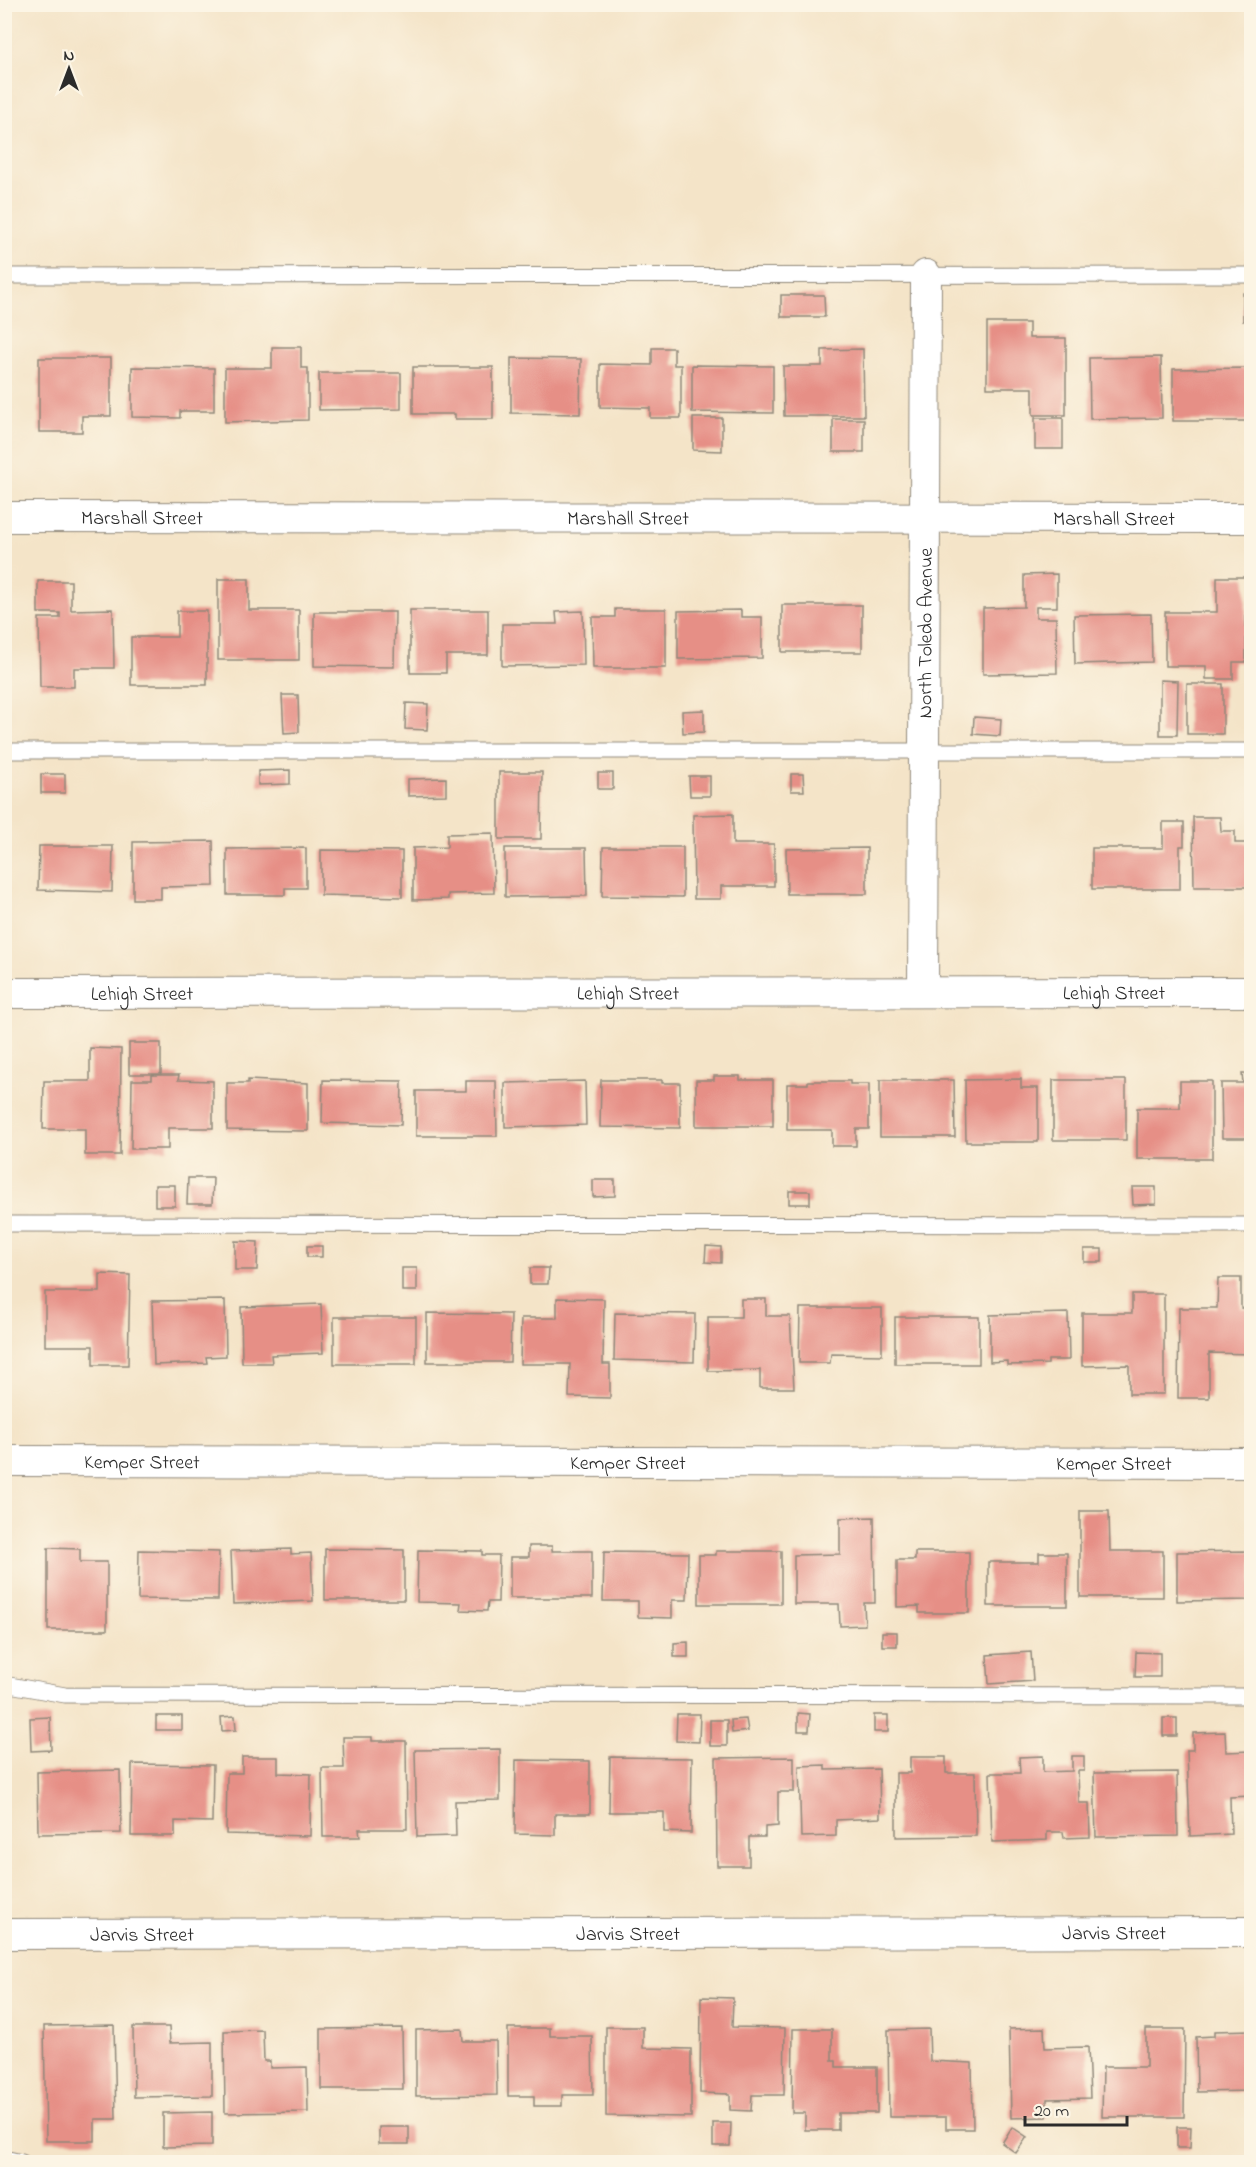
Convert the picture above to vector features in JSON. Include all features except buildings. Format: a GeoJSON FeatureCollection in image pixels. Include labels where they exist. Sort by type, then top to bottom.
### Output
{"type":"FeatureCollection","features":[{"type":"Feature","properties":{"kind":"street","name":"North Toledo Avenue"},"geometry":{"type":"LineString","coordinates":[[923,991],[926,275]]}},
{"type":"Feature","properties":{"kind":"street","name":"Marshall Street"},"geometry":{"type":"LineString","coordinates":[[4,517],[1251,518]]}},
{"type":"Feature","properties":{"kind":"street","name":"Lehigh Street"},"geometry":{"type":"LineString","coordinates":[[4,993],[1251,992]]}},
{"type":"Feature","properties":{"kind":"street","name":"Kemper Street"},"geometry":{"type":"LineString","coordinates":[[4,1461],[1251,1463]]}},
{"type":"Feature","properties":{"kind":"street","name":"Jarvis Street"},"geometry":{"type":"LineString","coordinates":[[4,1934],[1251,1932]]}},
{"type":"Feature","properties":{"kind":"lane"},"geometry":{"type":"LineString","coordinates":[[4,276],[1251,275]]}},
{"type":"Feature","properties":{"kind":"lane"},"geometry":{"type":"LineString","coordinates":[[4,751],[1251,751]]}},
{"type":"Feature","properties":{"kind":"lane"},"geometry":{"type":"LineString","coordinates":[[4,1224],[1251,1225]]}},
{"type":"Feature","properties":{"kind":"lane"},"geometry":{"type":"LineString","coordinates":[[4,1684],[65,1695],[1251,1696]]}},
{"type":"Feature","properties":{"kind":"lane"},"geometry":{"type":"LineString","coordinates":[[4,2158],[22,2163]]}}]}
